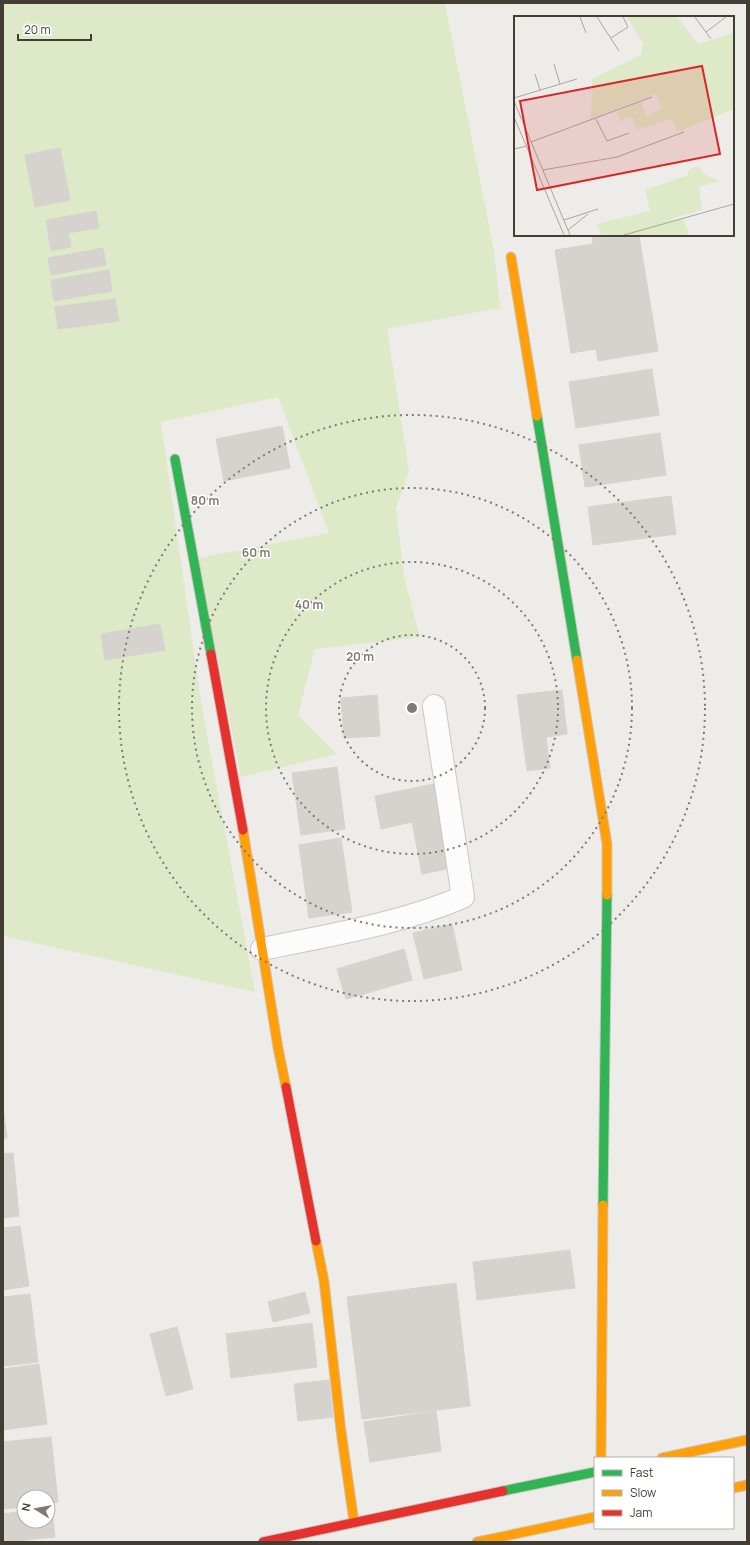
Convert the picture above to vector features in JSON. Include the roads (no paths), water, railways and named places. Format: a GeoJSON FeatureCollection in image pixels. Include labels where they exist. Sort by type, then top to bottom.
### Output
{"type":"FeatureCollection","features":[{"type":"Feature","properties":{"kind":"street"},"geometry":{"type":"LineString","coordinates":[[512,257],[607,844],[601,1457]]}},
{"type":"Feature","properties":{"kind":"street"},"geometry":{"type":"LineString","coordinates":[[175,459],[238,796],[278,1048],[324,1281],[354,1522]]}},
{"type":"Feature","properties":{"kind":"street"},"geometry":{"type":"LineString","coordinates":[[262,949],[366,928],[441,906],[463,897],[434,706]]}},
{"type":"Feature","properties":{"kind":"street"},"geometry":{"type":"LineString","coordinates":[[667,1457],[747,1440]]}},
{"type":"Feature","properties":{"kind":"street"},"geometry":{"type":"LineString","coordinates":[[263,1542],[594,1472]]}},
{"type":"Feature","properties":{"kind":"street"},"geometry":{"type":"LineString","coordinates":[[734,1488],[747,1485]]}},
{"type":"Feature","properties":{"kind":"street"},"geometry":{"type":"LineString","coordinates":[[477,1542],[594,1517]]}}]}
